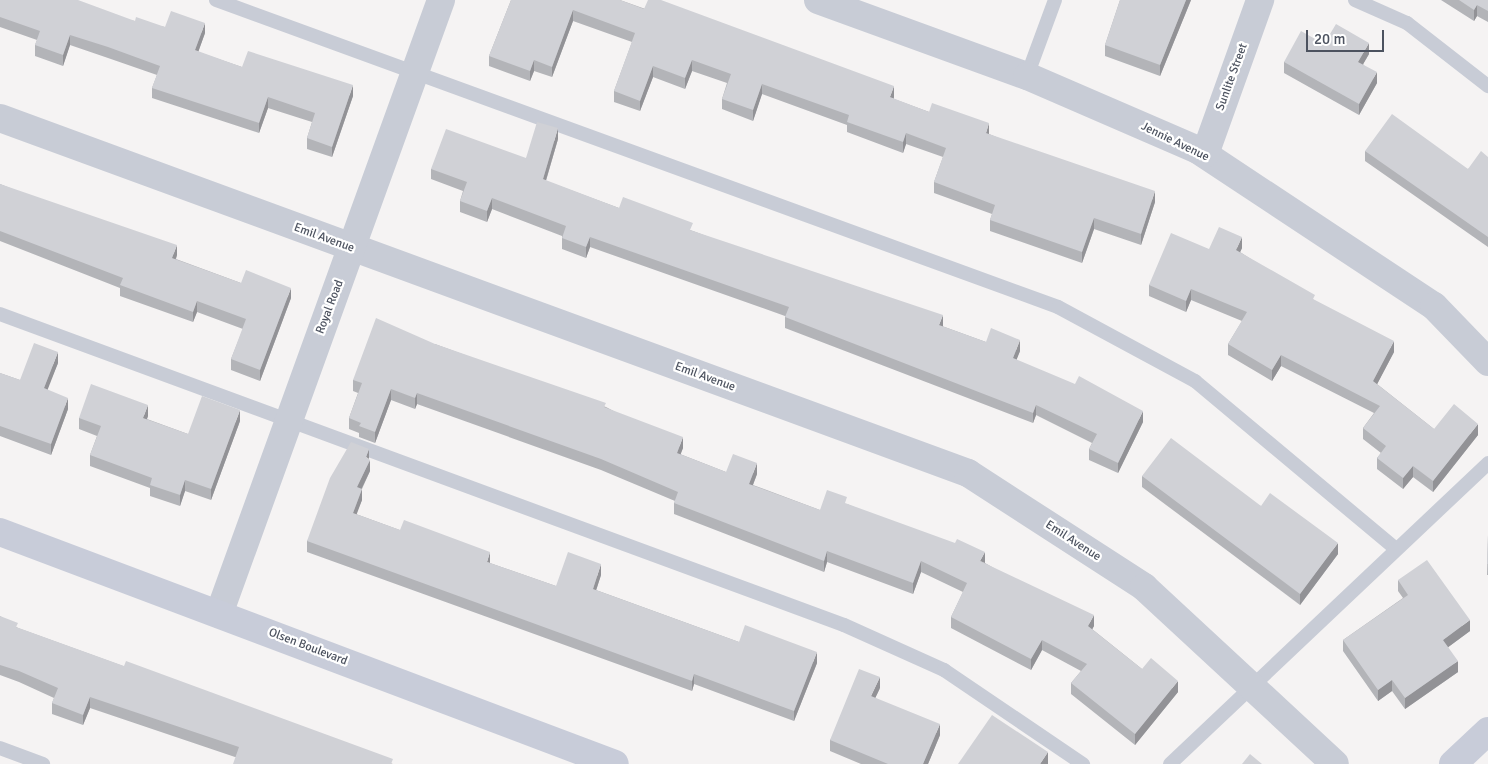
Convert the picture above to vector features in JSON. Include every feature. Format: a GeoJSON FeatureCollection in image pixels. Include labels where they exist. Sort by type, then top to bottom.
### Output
{"type":"FeatureCollection","features":[{"type":"Feature","properties":{"kind":"main road","name":"Olsen Boulevard"},"geometry":{"type":"LineString","coordinates":[[0,532],[615,764]]}},
{"type":"Feature","properties":{"kind":"main road"},"geometry":{"type":"LineString","coordinates":[[1453,764],[1488,731]]}},
{"type":"Feature","properties":{"kind":"street","name":"Royal Road"},"geometry":{"type":"LineString","coordinates":[[219,614],[287,421],[352,248],[441,0]]}},
{"type":"Feature","properties":{"kind":"street","name":"Sunlite Street"},"geometry":{"type":"LineString","coordinates":[[1205,154],[1260,0]]}},
{"type":"Feature","properties":{"kind":"street","name":"Jennie Avenue"},"geometry":{"type":"LineString","coordinates":[[835,3],[1028,76],[1205,154],[1434,306],[1488,362]]}},
{"type":"Feature","properties":{"kind":"street","name":"Emil Avenue"},"geometry":{"type":"LineString","coordinates":[[0,118],[968,473],[1144,587],[1335,764]]}},
{"type":"Feature","properties":{"kind":"lane"},"geometry":{"type":"LineString","coordinates":[[216,0],[1058,307],[1195,381],[1396,548]]}},
{"type":"Feature","properties":{"kind":"lane"},"geometry":{"type":"LineString","coordinates":[[1028,76],[1055,0]]}},
{"type":"Feature","properties":{"kind":"lane"},"geometry":{"type":"LineString","coordinates":[[1355,0],[1407,23],[1488,86]]}},
{"type":"Feature","properties":{"kind":"lane"},"geometry":{"type":"LineString","coordinates":[[0,314],[844,626],[944,670],[1083,764]]}},
{"type":"Feature","properties":{"kind":"lane"},"geometry":{"type":"LineString","coordinates":[[1170,764],[1254,687],[1396,548],[1488,464]]}},
{"type":"Feature","properties":{"kind":"lane"},"geometry":{"type":"LineString","coordinates":[[0,748],[43,764]]}},
{"type":"Feature","properties":{"kind":"building"},"geometry":{"type":"Polygon","coordinates":[[[0,0],[78,0],[135,21],[136,17],[165,27],[171,11],[205,23],[195,50],[242,67],[248,51],[353,85],[332,147],[307,138],[315,113],[268,97],[259,123],[152,88],[160,66],[108,47],[70,35],[63,55],[35,45],[40,31],[0,17],[0,0]]]}},
{"type":"Feature","properties":{"kind":"building"},"geometry":{"type":"Polygon","coordinates":[[[511,0],[620,0],[644,9],[648,0],[661,0],[894,86],[890,97],[929,112],[932,103],[989,123],[986,133],[1155,191],[1141,234],[1094,218],[1082,252],[990,220],[995,205],[934,182],[946,148],[906,133],[903,142],[847,122],[849,115],[762,84],[753,110],[722,99],[731,74],[692,60],[685,78],[653,66],[640,101],[614,91],[635,33],[573,10],[552,67],[534,60],[530,71],[489,56],[511,0]]]}},
{"type":"Feature","properties":{"kind":"building"},"geometry":{"type":"Polygon","coordinates":[[[1120,0],[1186,0],[1160,65],[1105,45],[1120,0]]]}},
{"type":"Feature","properties":{"kind":"building"},"geometry":{"type":"Polygon","coordinates":[[[1459,0],[1488,0],[1488,11],[1477,5],[1474,10],[1459,0]]]}},
{"type":"Feature","properties":{"kind":"building"},"geometry":{"type":"Polygon","coordinates":[[[1336,24],[1369,43],[1358,62],[1377,72],[1359,104],[1284,62],[1301,31],[1324,44],[1336,24]]]}},
{"type":"Feature","properties":{"kind":"building"},"geometry":{"type":"Polygon","coordinates":[[[1392,114],[1468,169],[1481,151],[1488,157],[1488,237],[1365,151],[1392,114]]]}},
{"type":"Feature","properties":{"kind":"building"},"geometry":{"type":"Polygon","coordinates":[[[537,122],[558,128],[543,179],[619,208],[623,197],[693,223],[690,230],[943,315],[939,325],[986,342],[991,328],[1020,340],[1013,358],[1075,384],[1079,376],[1143,411],[1118,463],[1089,449],[1097,434],[1036,405],[1033,413],[785,317],[789,307],[590,237],[586,247],[562,238],[566,226],[492,198],[487,211],[460,201],[467,182],[431,169],[446,129],[526,158],[537,122]]]}},
{"type":"Feature","properties":{"kind":"building"},"geometry":{"type":"Polygon","coordinates":[[[0,184],[177,245],[172,258],[241,283],[246,270],[291,288],[260,370],[231,359],[246,319],[197,301],[193,312],[120,285],[123,278],[0,231],[0,184]]]}},
{"type":"Feature","properties":{"kind":"building"},"geometry":{"type":"Polygon","coordinates":[[[1219,227],[1242,237],[1236,250],[1315,295],[1313,299],[1394,341],[1373,381],[1434,429],[1454,404],[1478,424],[1433,481],[1413,466],[1403,478],[1377,458],[1386,446],[1363,428],[1380,406],[1281,355],[1272,370],[1228,344],[1247,312],[1191,289],[1186,301],[1149,285],[1171,233],[1209,249],[1219,227]]]}},
{"type":"Feature","properties":{"kind":"building"},"geometry":{"type":"Polygon","coordinates":[[[376,318],[435,344],[606,403],[604,407],[683,437],[677,453],[726,472],[733,454],[757,463],[749,484],[820,510],[827,490],[847,497],[845,503],[955,543],[957,539],[985,552],[980,561],[1094,615],[1088,626],[1142,669],[1151,658],[1178,681],[1135,734],[1071,683],[1087,664],[1042,640],[1031,659],[951,617],[967,583],[921,561],[913,583],[827,551],[824,561],[674,503],[678,492],[601,459],[417,393],[415,398],[391,389],[375,432],[359,426],[361,423],[349,418],[362,383],[353,380],[376,318]]]}},
{"type":"Feature","properties":{"kind":"building"},"geometry":{"type":"Polygon","coordinates":[[[34,343],[58,352],[44,388],[68,398],[51,444],[0,426],[0,373],[20,380],[34,343]]]}},
{"type":"Feature","properties":{"kind":"building"},"geometry":{"type":"Polygon","coordinates":[[[91,384],[148,405],[143,418],[188,434],[202,396],[240,410],[211,489],[185,480],[180,495],[150,485],[152,478],[90,455],[101,426],[79,418],[91,384]]]}},
{"type":"Feature","properties":{"kind":"building"},"geometry":{"type":"Polygon","coordinates":[[[1171,438],[1261,506],[1270,493],[1338,543],[1300,594],[1142,476],[1171,438]]]}},
{"type":"Feature","properties":{"kind":"building"},"geometry":{"type":"Polygon","coordinates":[[[351,442],[369,449],[366,457],[370,460],[357,487],[362,489],[353,513],[400,530],[404,520],[490,552],[487,562],[556,586],[568,552],[601,564],[593,589],[739,642],[745,625],[817,652],[794,711],[694,674],[692,681],[307,541],[330,478],[351,442]]]}},
{"type":"Feature","properties":{"kind":"building"},"geometry":{"type":"Polygon","coordinates":[[[1427,560],[1470,620],[1443,640],[1458,661],[1405,698],[1392,680],[1378,690],[1343,640],[1408,595],[1398,580],[1427,560]]]}},
{"type":"Feature","properties":{"kind":"building"},"geometry":{"type":"Polygon","coordinates":[[[0,616],[18,623],[16,627],[124,666],[126,661],[393,759],[391,764],[233,764],[239,747],[90,697],[83,715],[52,703],[58,688],[0,665],[0,616]]]}},
{"type":"Feature","properties":{"kind":"building"},"geometry":{"type":"Polygon","coordinates":[[[859,669],[880,677],[871,696],[940,724],[923,764],[888,764],[830,740],[859,669]]]}},
{"type":"Feature","properties":{"kind":"building"},"geometry":{"type":"Polygon","coordinates":[[[992,715],[1048,752],[1040,764],[958,764],[992,715]]]}},
{"type":"Feature","properties":{"kind":"building"},"geometry":{"type":"Polygon","coordinates":[[[1250,754],[1262,764],[1242,764],[1250,754]]]}}]}
